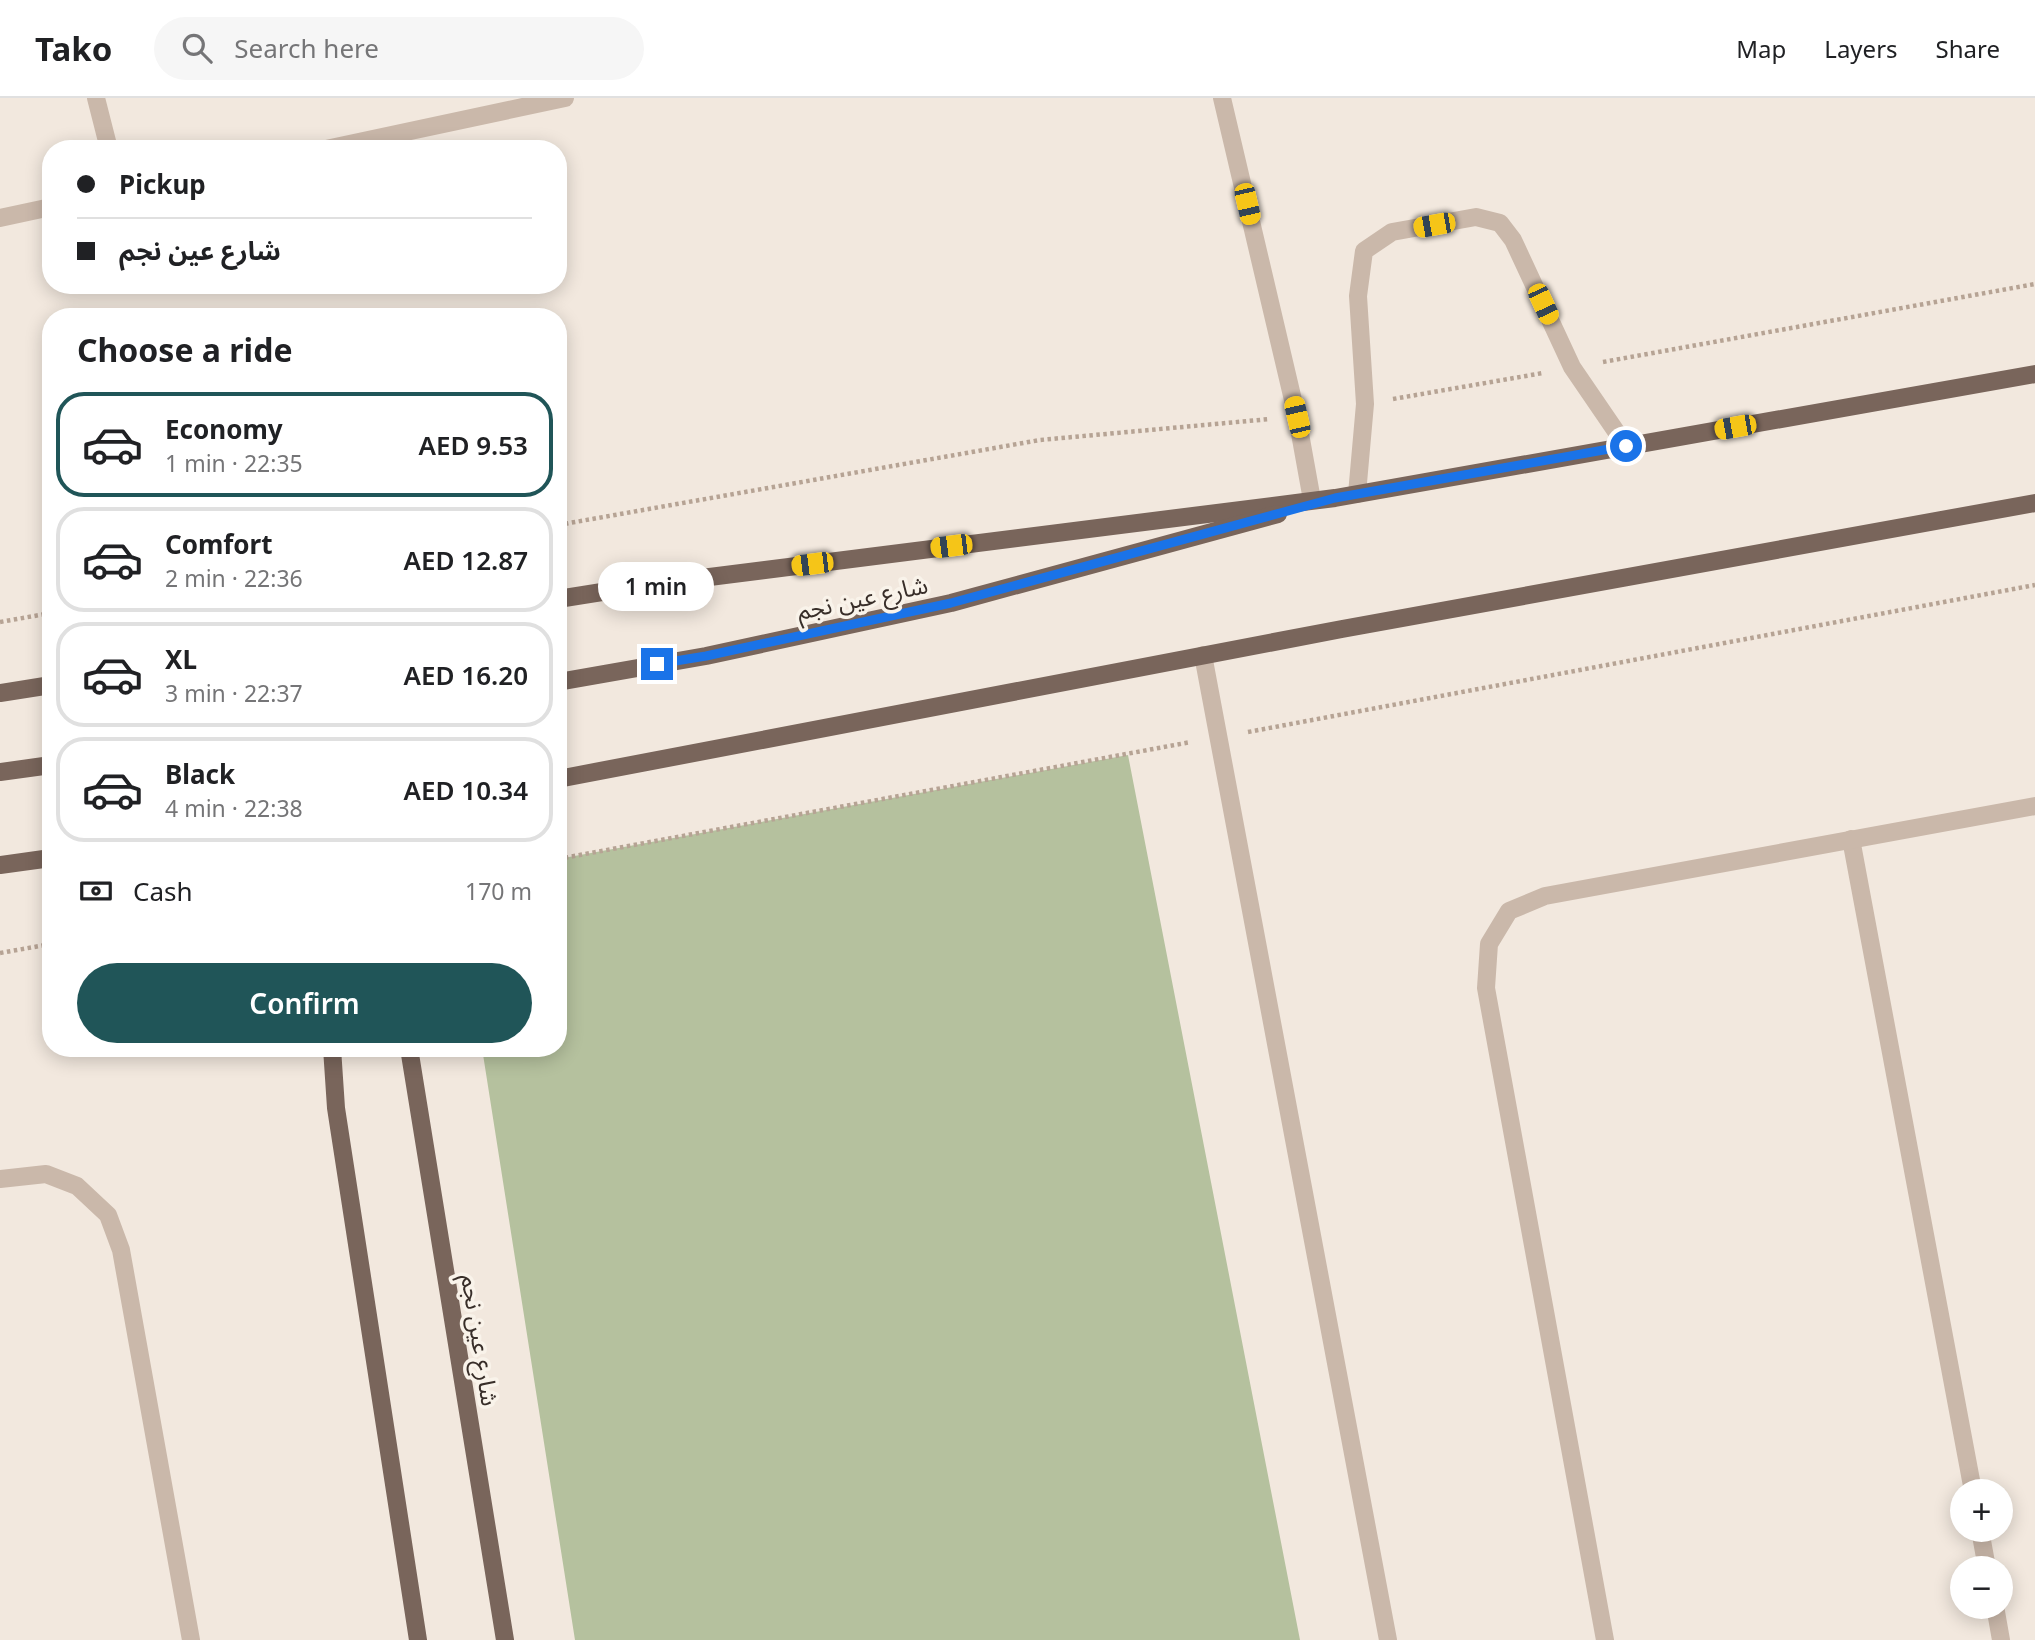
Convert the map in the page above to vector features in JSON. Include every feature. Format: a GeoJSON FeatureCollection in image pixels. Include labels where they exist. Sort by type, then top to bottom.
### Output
{"type":"FeatureCollection","features":[{"type":"Feature","properties":{"kind":"main road"},"geometry":{"type":"LineString","coordinates":[[567,598],[646,585],[1335,498],[2035,374]]}},
{"type":"Feature","properties":{"kind":"main road","name":"شارع عين نجم"},"geometry":{"type":"LineString","coordinates":[[567,680],[706,656],[951,603],[1335,498]]}},
{"type":"Feature","properties":{"kind":"main road"},"geometry":{"type":"LineString","coordinates":[[567,777],[1203,655],[2035,503]]}},
{"type":"Feature","properties":{"kind":"main road"},"geometry":{"type":"LineString","coordinates":[[0,693],[42,686]]}},
{"type":"Feature","properties":{"kind":"main road"},"geometry":{"type":"LineString","coordinates":[[0,772],[42,766]]}},
{"type":"Feature","properties":{"kind":"main road"},"geometry":{"type":"LineString","coordinates":[[0,865],[42,859]]}},
{"type":"Feature","properties":{"kind":"main road"},"geometry":{"type":"LineString","coordinates":[[333,1057],[336,1108],[418,1640]]}},
{"type":"Feature","properties":{"kind":"main road","name":"شارع عين نجم"},"geometry":{"type":"LineString","coordinates":[[410,1057],[505,1640]]}},
{"type":"Feature","properties":{"kind":"street"},"geometry":{"type":"LineString","coordinates":[[96,98],[107,140]]}},
{"type":"Feature","properties":{"kind":"street"},"geometry":{"type":"LineString","coordinates":[[368,140],[565,98]]}},
{"type":"Feature","properties":{"kind":"street"},"geometry":{"type":"LineString","coordinates":[[1222,98],[1297,417],[1312,500]]}},
{"type":"Feature","properties":{"kind":"street"},"geometry":{"type":"LineString","coordinates":[[0,218],[42,209]]}},
{"type":"Feature","properties":{"kind":"street"},"geometry":{"type":"LineString","coordinates":[[1357,494],[1365,404],[1358,296],[1364,251],[1392,232],[1476,218],[1500,223],[1513,240],[1573,367],[1626,446]]}},
{"type":"Feature","properties":{"kind":"street"},"geometry":{"type":"LineString","coordinates":[[1203,655],[1388,1640]]}},
{"type":"Feature","properties":{"kind":"street"},"geometry":{"type":"LineString","coordinates":[[1605,1640],[1486,988],[1489,944],[1509,911],[1545,895],[2035,806]]}},
{"type":"Feature","properties":{"kind":"street"},"geometry":{"type":"LineString","coordinates":[[1851,839],[1971,1479]]}},
{"type":"Feature","properties":{"kind":"street"},"geometry":{"type":"LineString","coordinates":[[0,1179],[47,1174],[77,1186],[108,1215],[121,1250],[191,1640]]}},
{"type":"Feature","properties":{"kind":"street"},"geometry":{"type":"LineString","coordinates":[[1997,1619],[2001,1640]]}},
{"type":"Feature","properties":{"kind":"path"},"geometry":{"type":"LineString","coordinates":[[567,857],[2035,585]]}},
{"type":"Feature","properties":{"kind":"path"},"geometry":{"type":"LineString","coordinates":[[0,622],[42,615]]}},
{"type":"Feature","properties":{"kind":"path"},"geometry":{"type":"LineString","coordinates":[[0,953],[42,946]]}},
{"type":"Feature","properties":{"kind":"green space"},"geometry":{"type":"Polygon","coordinates":[[[1128,755],[1300,1640],[575,1640],[483,1057],[567,1057],[567,857],[1128,755]]]}},
{"type":"Feature","properties":{"kind":"route"},"geometry":{"type":"LineString","coordinates":[[657,664],[706,656],[951,603],[1335,498],[1626,446]]}}]}
